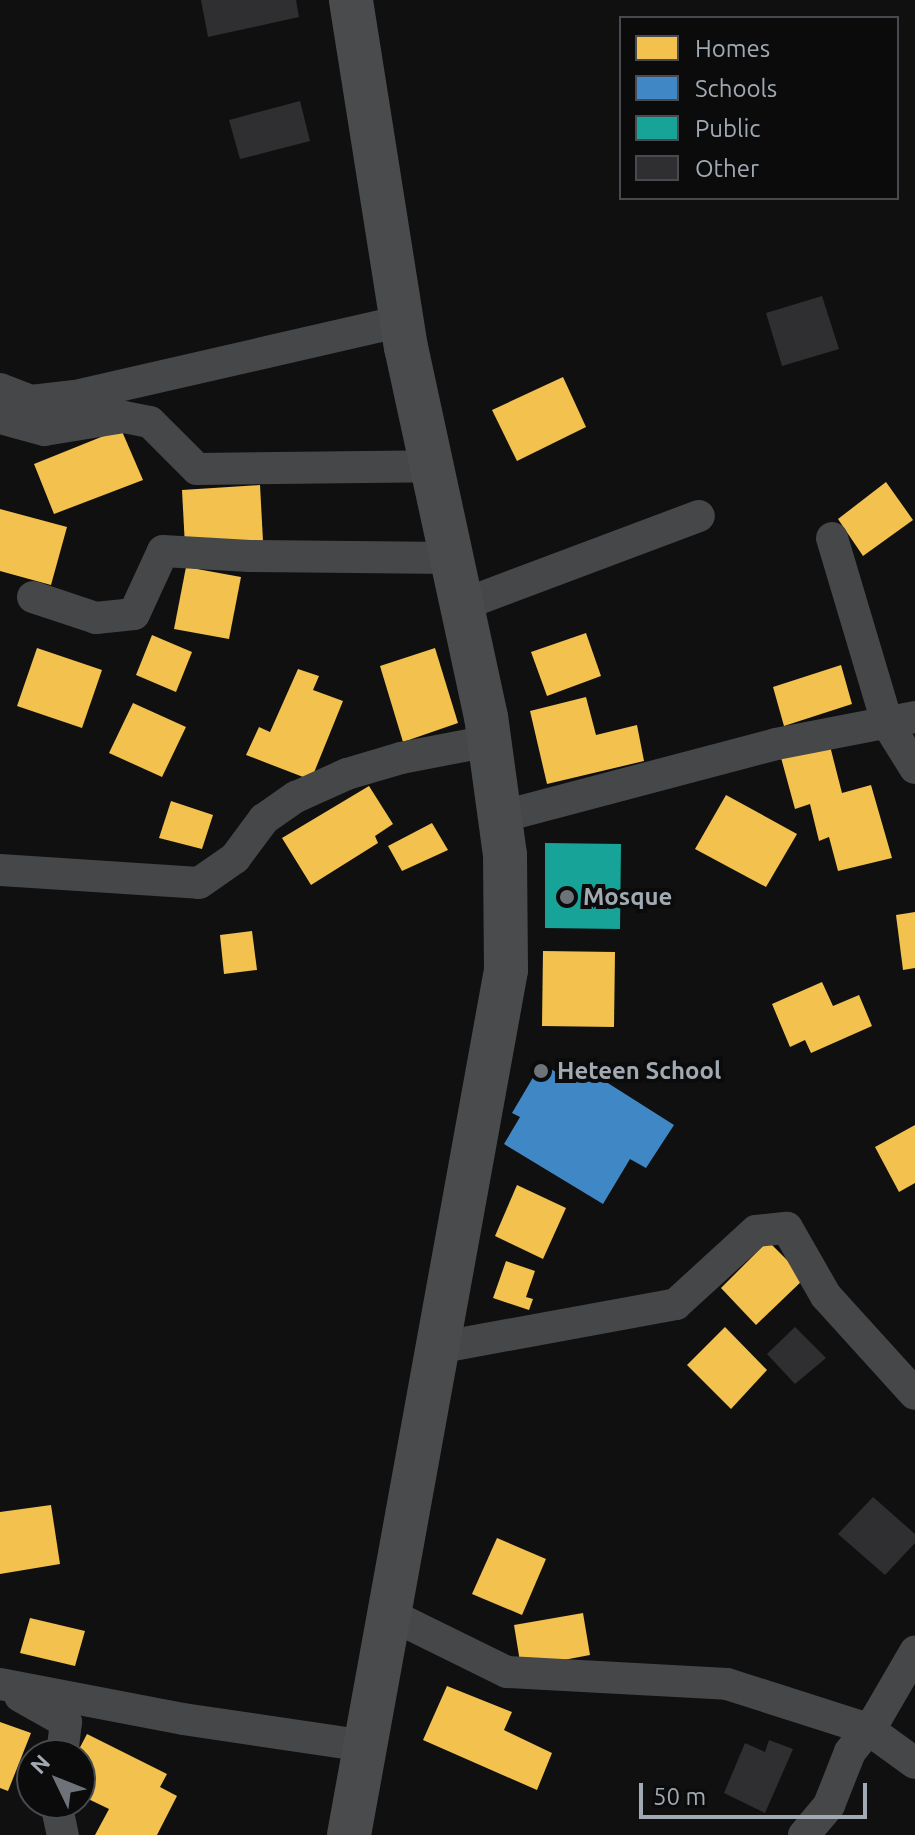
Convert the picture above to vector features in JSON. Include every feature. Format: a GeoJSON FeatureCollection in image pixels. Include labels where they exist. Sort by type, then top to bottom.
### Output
{"type":"FeatureCollection","features":[{"type":"Feature","properties":{"kind":"street"},"geometry":{"type":"LineString","coordinates":[[349,1835],[506,970],[505,855],[489,741],[402,321],[351,0]]}},
{"type":"Feature","properties":{"kind":"street"},"geometry":{"type":"LineString","coordinates":[[0,389],[31,401],[75,396],[402,321]]}},
{"type":"Feature","properties":{"kind":"street"},"geometry":{"type":"LineString","coordinates":[[0,418],[44,430],[124,417],[150,422],[197,469],[432,466]]}},
{"type":"Feature","properties":{"kind":"street"},"geometry":{"type":"LineString","coordinates":[[462,605],[699,516]]}},
{"type":"Feature","properties":{"kind":"street"},"geometry":{"type":"LineString","coordinates":[[832,538],[901,720],[915,768]]}},
{"type":"Feature","properties":{"kind":"street"},"geometry":{"type":"LineString","coordinates":[[33,597],[96,618],[134,614],[163,551],[250,556],[451,558]]}},
{"type":"Feature","properties":{"kind":"street"},"geometry":{"type":"LineString","coordinates":[[500,817],[776,744],[901,720]]}},
{"type":"Feature","properties":{"kind":"street"},"geometry":{"type":"LineString","coordinates":[[0,870],[199,883],[235,858],[264,819],[296,797],[347,774],[401,758],[489,741]]}},
{"type":"Feature","properties":{"kind":"street"},"geometry":{"type":"LineString","coordinates":[[437,1348],[676,1304],[756,1231],[787,1228],[826,1296],[915,1394]]}},
{"type":"Feature","properties":{"kind":"street"},"geometry":{"type":"LineString","coordinates":[[389,1614],[507,1672],[727,1684],[868,1729],[915,1763]]}},
{"type":"Feature","properties":{"kind":"street"},"geometry":{"type":"LineString","coordinates":[[804,1835],[829,1805],[850,1752],[868,1729],[915,1652]]}},
{"type":"Feature","properties":{"kind":"street"},"geometry":{"type":"LineString","coordinates":[[0,1684],[183,1719],[365,1746]]}},
{"type":"Feature","properties":{"kind":"street"},"geometry":{"type":"LineString","coordinates":[[0,1684],[66,1722],[64,1739]]}},
{"type":"Feature","properties":{"kind":"building: Homes"},"geometry":{"type":"Polygon","coordinates":[[[563,377],[586,427],[517,461],[492,410],[563,377]]]}},
{"type":"Feature","properties":{"kind":"building: Homes"},"geometry":{"type":"Polygon","coordinates":[[[121,429],[143,480],[54,514],[34,464],[121,429]]]}},
{"type":"Feature","properties":{"kind":"building: Homes"},"geometry":{"type":"Polygon","coordinates":[[[886,482],[913,520],[863,556],[838,519],[886,482]]]}},
{"type":"Feature","properties":{"kind":"building: Homes"},"geometry":{"type":"Polygon","coordinates":[[[260,485],[263,541],[185,546],[182,490],[260,485]]]}},
{"type":"Feature","properties":{"kind":"building: Homes"},"geometry":{"type":"Polygon","coordinates":[[[0,509],[67,527],[51,585],[0,571],[0,509]]]}},
{"type":"Feature","properties":{"kind":"building: Homes"},"geometry":{"type":"Polygon","coordinates":[[[186,567],[241,577],[229,639],[174,629],[186,567]]]}},
{"type":"Feature","properties":{"kind":"building: Homes"},"geometry":{"type":"Polygon","coordinates":[[[586,633],[601,676],[547,696],[531,652],[586,633]]]}},
{"type":"Feature","properties":{"kind":"building: Homes"},"geometry":{"type":"Polygon","coordinates":[[[152,635],[192,652],[176,692],[136,675],[152,635]]]}},
{"type":"Feature","properties":{"kind":"building: Homes"},"geometry":{"type":"Polygon","coordinates":[[[37,648],[102,670],[82,728],[17,706],[37,648]]]}},
{"type":"Feature","properties":{"kind":"building: Homes"},"geometry":{"type":"Polygon","coordinates":[[[435,648],[458,723],[403,742],[380,666],[435,648]]]}},
{"type":"Feature","properties":{"kind":"building: Homes"},"geometry":{"type":"Polygon","coordinates":[[[841,665],[852,704],[784,726],[773,687],[841,665]]]}},
{"type":"Feature","properties":{"kind":"building: Homes"},"geometry":{"type":"Polygon","coordinates":[[[298,669],[319,676],[313,690],[343,701],[311,780],[246,755],[259,727],[270,732],[298,669]]]}},
{"type":"Feature","properties":{"kind":"building: Homes"},"geometry":{"type":"Polygon","coordinates":[[[586,697],[596,735],[637,725],[644,761],[547,784],[530,711],[586,697]]]}},
{"type":"Feature","properties":{"kind":"building: Homes"},"geometry":{"type":"Polygon","coordinates":[[[133,703],[186,727],[162,777],[109,753],[133,703]]]}},
{"type":"Feature","properties":{"kind":"building: Homes"},"geometry":{"type":"Polygon","coordinates":[[[829,742],[842,793],[871,785],[892,858],[838,871],[829,837],[819,841],[810,804],[795,809],[780,754],[829,742]]]}},
{"type":"Feature","properties":{"kind":"building: Homes"},"geometry":{"type":"Polygon","coordinates":[[[369,786],[393,824],[375,836],[378,843],[311,885],[282,838],[369,786]]]}},
{"type":"Feature","properties":{"kind":"building: Homes"},"geometry":{"type":"Polygon","coordinates":[[[726,795],[797,834],[766,887],[695,849],[726,795]]]}},
{"type":"Feature","properties":{"kind":"building: Homes"},"geometry":{"type":"Polygon","coordinates":[[[171,801],[213,815],[202,849],[159,838],[171,801]]]}},
{"type":"Feature","properties":{"kind":"building: Homes"},"geometry":{"type":"Polygon","coordinates":[[[432,823],[448,850],[402,871],[388,846],[432,823]]]}},
{"type":"Feature","properties":{"kind":"building: Homes"},"geometry":{"type":"Polygon","coordinates":[[[915,912],[915,968],[903,970],[896,915],[915,912]]]}},
{"type":"Feature","properties":{"kind":"building: Homes"},"geometry":{"type":"Polygon","coordinates":[[[252,931],[257,970],[224,974],[220,935],[252,931]]]}},
{"type":"Feature","properties":{"kind":"building: Homes"},"geometry":{"type":"Polygon","coordinates":[[[543,951],[615,952],[614,1027],[542,1026],[543,951]]]}},
{"type":"Feature","properties":{"kind":"building: Homes"},"geometry":{"type":"Polygon","coordinates":[[[822,982],[833,1006],[859,995],[872,1026],[811,1053],[805,1040],[790,1047],[772,1004],[822,982]]]}},
{"type":"Feature","properties":{"kind":"building: Homes"},"geometry":{"type":"Polygon","coordinates":[[[915,1125],[915,1183],[899,1192],[875,1147],[915,1125]]]}},
{"type":"Feature","properties":{"kind":"building: Homes"},"geometry":{"type":"Polygon","coordinates":[[[517,1185],[566,1208],[543,1259],[495,1236],[517,1185]]]}},
{"type":"Feature","properties":{"kind":"building: Homes"},"geometry":{"type":"Polygon","coordinates":[[[768,1241],[805,1278],[756,1325],[721,1288],[768,1241]]]}},
{"type":"Feature","properties":{"kind":"building: Homes"},"geometry":{"type":"Polygon","coordinates":[[[506,1261],[535,1271],[526,1297],[533,1299],[529,1310],[493,1298],[506,1261]]]}},
{"type":"Feature","properties":{"kind":"building: Homes"},"geometry":{"type":"Polygon","coordinates":[[[725,1327],[767,1370],[731,1409],[687,1365],[725,1327]]]}},
{"type":"Feature","properties":{"kind":"building: Homes"},"geometry":{"type":"Polygon","coordinates":[[[51,1505],[60,1564],[0,1574],[0,1512],[51,1505]]]}},
{"type":"Feature","properties":{"kind":"building: Homes"},"geometry":{"type":"Polygon","coordinates":[[[497,1538],[546,1559],[522,1615],[472,1594],[497,1538]]]}},
{"type":"Feature","properties":{"kind":"building: Homes"},"geometry":{"type":"Polygon","coordinates":[[[583,1613],[590,1655],[521,1668],[514,1625],[583,1613]]]}},
{"type":"Feature","properties":{"kind":"building: Homes"},"geometry":{"type":"Polygon","coordinates":[[[30,1618],[85,1631],[75,1666],[20,1653],[30,1618]]]}},
{"type":"Feature","properties":{"kind":"building: Homes"},"geometry":{"type":"Polygon","coordinates":[[[447,1686],[512,1712],[504,1730],[552,1753],[537,1790],[423,1740],[447,1686]]]}},
{"type":"Feature","properties":{"kind":"building: Homes"},"geometry":{"type":"Polygon","coordinates":[[[0,1722],[31,1733],[29,1739],[16,1739],[16,1771],[8,1791],[0,1788],[0,1722]]]}},
{"type":"Feature","properties":{"kind":"building: Homes"},"geometry":{"type":"Polygon","coordinates":[[[87,1734],[167,1774],[160,1787],[177,1796],[157,1835],[95,1835],[109,1809],[96,1803],[96,1739],[84,1739],[87,1734]]]}},
{"type":"Feature","properties":{"kind":"building: Schools"},"geometry":{"type":"Polygon","coordinates":[[[541,1064],[573,1081],[581,1066],[674,1125],[646,1168],[630,1159],[603,1204],[504,1144],[520,1117],[512,1113],[541,1064]]]}},
{"type":"Feature","properties":{"kind":"building: Public"},"geometry":{"type":"Polygon","coordinates":[[[545,843],[621,844],[620,929],[545,928],[545,843]]]}},
{"type":"Feature","properties":{"kind":"building: Other"},"geometry":{"type":"Polygon","coordinates":[[[201,0],[296,0],[299,17],[208,37],[201,0]]]}},
{"type":"Feature","properties":{"kind":"building: Other"},"geometry":{"type":"Polygon","coordinates":[[[300,101],[310,141],[240,159],[229,120],[300,101]]]}},
{"type":"Feature","properties":{"kind":"building: Other"},"geometry":{"type":"Polygon","coordinates":[[[822,296],[839,349],[782,366],[766,313],[822,296]]]}},
{"type":"Feature","properties":{"kind":"building: Other"},"geometry":{"type":"Polygon","coordinates":[[[795,1327],[826,1358],[795,1384],[767,1354],[795,1327]]]}},
{"type":"Feature","properties":{"kind":"building: Other"},"geometry":{"type":"Polygon","coordinates":[[[873,1497],[915,1534],[915,1543],[885,1575],[838,1534],[873,1497]]]}},
{"type":"Feature","properties":{"kind":"building: Other"},"geometry":{"type":"Polygon","coordinates":[[[769,1740],[793,1749],[765,1813],[724,1793],[745,1743],[765,1752],[769,1740]]]}},
{"type":"Feature","properties":{"kind":"place","name":"Mosque"},"geometry":{"type":"Point","coordinates":[567,897]}},
{"type":"Feature","properties":{"kind":"place","name":"Heteen School"},"geometry":{"type":"Point","coordinates":[541,1071]}}]}
